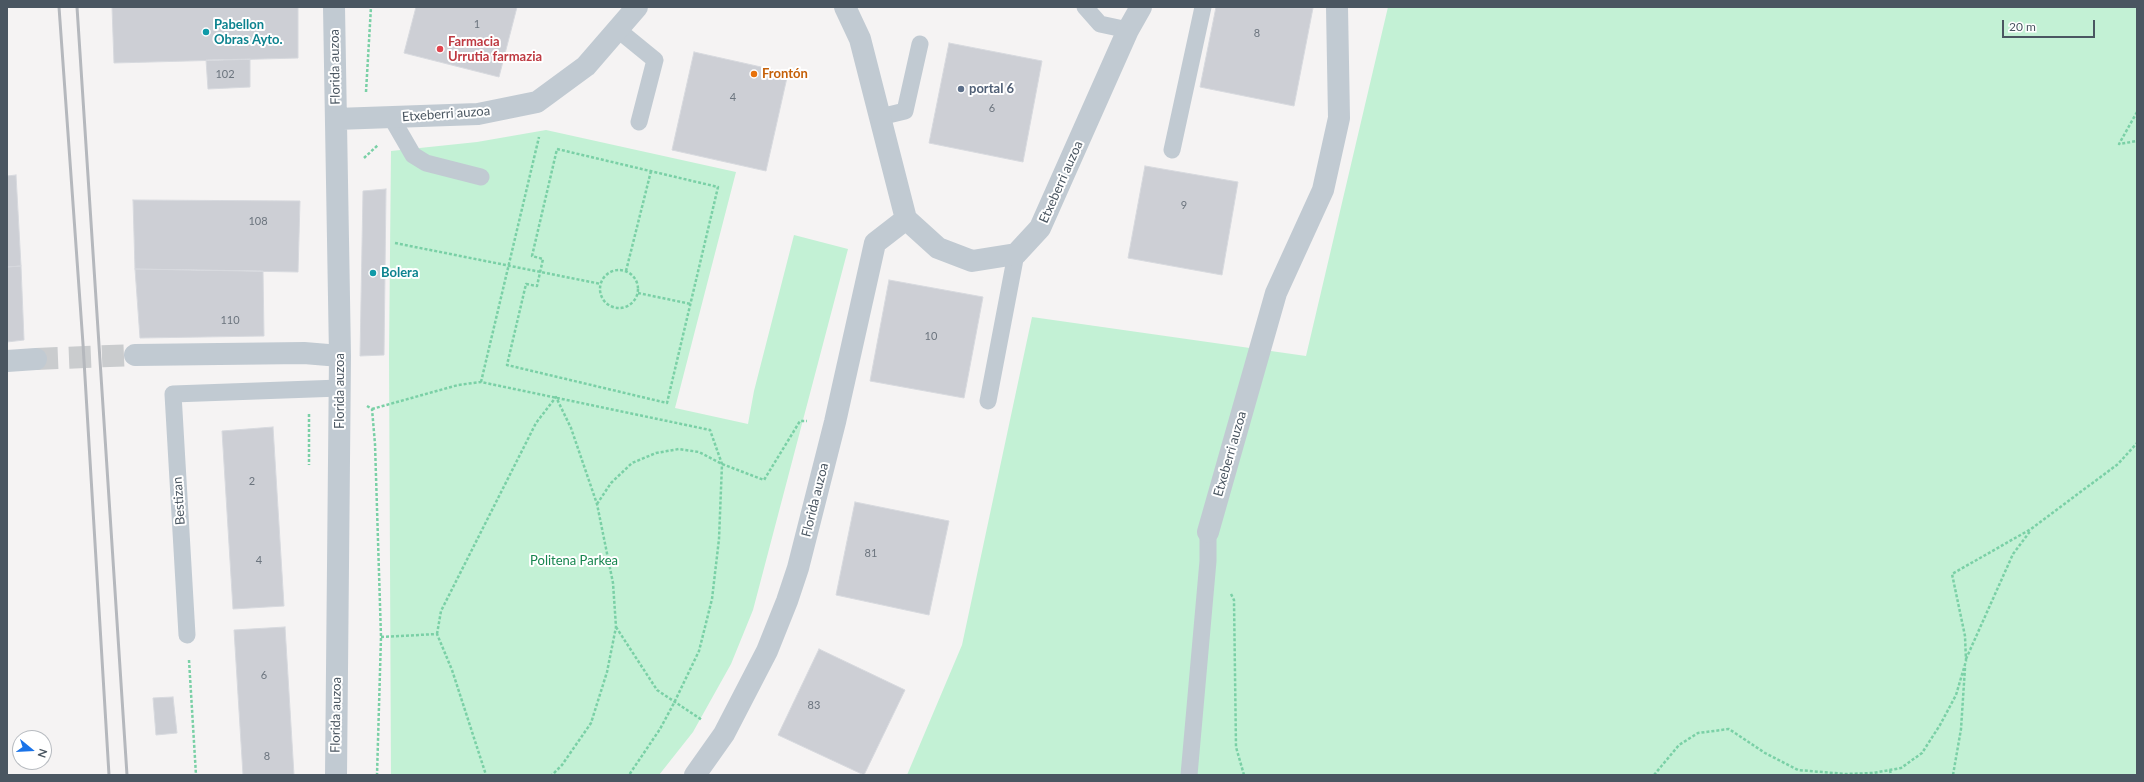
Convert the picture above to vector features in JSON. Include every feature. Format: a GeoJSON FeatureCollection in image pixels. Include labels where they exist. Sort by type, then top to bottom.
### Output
{"type":"FeatureCollection","features":[{"type":"Feature","properties":{"kind":"street","name":"Florida auzoa"},"geometry":{"type":"LineString","coordinates":[[334,7],[340,356],[336,775]]}},
{"type":"Feature","properties":{"kind":"street","name":"Etxeberri auzoa"},"geometry":{"type":"LineString","coordinates":[[336,119],[478,114],[538,102],[586,66],[637,7]]}},
{"type":"Feature","properties":{"kind":"street"},"geometry":{"type":"LineString","coordinates":[[845,7],[860,39],[906,219],[938,248],[972,261],[1016,254]]}},
{"type":"Feature","properties":{"kind":"street","name":"Etxeberri auzoa"},"geometry":{"type":"LineString","coordinates":[[1016,254],[1040,228],[1128,30],[1141,7]]}},
{"type":"Feature","properties":{"kind":"street","name":"Etxeberri auzoa"},"geometry":{"type":"LineString","coordinates":[[1208,532],[1276,293],[1323,190],[1339,118],[1337,7]]}},
{"type":"Feature","properties":{"kind":"street","name":"Florida auzoa"},"geometry":{"type":"LineString","coordinates":[[695,775],[724,734],[767,651],[787,601],[798,568],[836,422],[875,243],[906,219]]}},
{"type":"Feature","properties":{"kind":"street"},"geometry":{"type":"LineString","coordinates":[[136,355],[304,353],[340,356]]}},
{"type":"Feature","properties":{"kind":"street"},"geometry":{"type":"LineString","coordinates":[[7,361],[36,359]]}},
{"type":"Feature","properties":{"kind":"lane"},"geometry":{"type":"LineString","coordinates":[[1085,7],[1100,24],[1128,30]]}},
{"type":"Feature","properties":{"kind":"lane"},"geometry":{"type":"LineString","coordinates":[[1172,150],[1203,7]]}},
{"type":"Feature","properties":{"kind":"lane"},"geometry":{"type":"LineString","coordinates":[[617,29],[655,60],[639,122]]}},
{"type":"Feature","properties":{"kind":"lane"},"geometry":{"type":"LineString","coordinates":[[880,117],[905,111],[920,44]]}},
{"type":"Feature","properties":{"kind":"lane"},"geometry":{"type":"LineString","coordinates":[[391,117],[413,155],[426,163],[481,177]]}},
{"type":"Feature","properties":{"kind":"lane"},"geometry":{"type":"LineString","coordinates":[[988,401],[1016,254]]}},
{"type":"Feature","properties":{"kind":"lane","name":"Bestizan"},"geometry":{"type":"LineString","coordinates":[[187,635],[173,394],[340,388]]}},
{"type":"Feature","properties":{"kind":"lane"},"geometry":{"type":"LineString","coordinates":[[1188,775],[1208,561],[1208,532]]}},
{"type":"Feature","properties":{"kind":"path"},"geometry":{"type":"LineString","coordinates":[[2137,112],[2119,144],[2137,141]]}},
{"type":"Feature","properties":{"kind":"path"},"geometry":{"type":"LineString","coordinates":[[481,382],[539,137]]}},
{"type":"Feature","properties":{"kind":"path"},"geometry":{"type":"LineString","coordinates":[[557,149],[718,187],[667,403],[506,365],[526,284],[538,286],[540,273],[543,259],[532,256],[557,149]]}},
{"type":"Feature","properties":{"kind":"path"},"geometry":{"type":"LineString","coordinates":[[626,271],[651,172]]}},
{"type":"Feature","properties":{"kind":"path"},"geometry":{"type":"LineString","coordinates":[[395,243],[601,284]]}},
{"type":"Feature","properties":{"kind":"path"},"geometry":{"type":"LineString","coordinates":[[614,270],[626,271],[636,280],[638,293],[631,304],[618,308],[606,303],[602,297],[601,284],[608,273],[614,270]]}},
{"type":"Feature","properties":{"kind":"path"},"geometry":{"type":"LineString","coordinates":[[638,293],[690,304]]}},
{"type":"Feature","properties":{"kind":"path"},"geometry":{"type":"LineString","coordinates":[[340,388],[372,409],[458,385],[481,382],[710,430],[722,464],[719,539],[712,599],[699,651],[674,704],[660,729],[629,775]]}},
{"type":"Feature","properties":{"kind":"path"},"geometry":{"type":"LineString","coordinates":[[552,775],[562,765],[591,723],[608,672],[616,627],[613,583],[597,504],[571,428],[556,397]]}},
{"type":"Feature","properties":{"kind":"path"},"geometry":{"type":"LineString","coordinates":[[486,775],[452,670],[437,634],[441,611],[536,424],[556,397]]}},
{"type":"Feature","properties":{"kind":"path"},"geometry":{"type":"LineString","coordinates":[[372,409],[375,444],[381,637],[377,775]]}},
{"type":"Feature","properties":{"kind":"path"},"geometry":{"type":"LineString","coordinates":[[597,504],[611,483],[632,463],[656,453],[679,449],[699,452],[722,464],[764,480],[800,421],[836,422]]}},
{"type":"Feature","properties":{"kind":"path"},"geometry":{"type":"LineString","coordinates":[[1953,775],[1960,729],[1966,661],[1965,636],[1952,574],[2031,529],[2118,464],[2137,443]]}},
{"type":"Feature","properties":{"kind":"path"},"geometry":{"type":"LineString","coordinates":[[1654,775],[1679,745],[1698,734],[1729,729],[1765,753],[1798,770],[1846,774],[1900,768],[1922,753],[1940,726],[1956,695],[1966,661],[2013,554],[2031,529]]}},
{"type":"Feature","properties":{"kind":"path"},"geometry":{"type":"LineString","coordinates":[[1208,561],[1223,578],[1234,600],[1236,747],[1244,775]]}},
{"type":"Feature","properties":{"kind":"path"},"geometry":{"type":"LineString","coordinates":[[616,627],[658,690],[674,704]]}},
{"type":"Feature","properties":{"kind":"path"},"geometry":{"type":"LineString","coordinates":[[381,637],[437,634]]}},
{"type":"Feature","properties":{"kind":"path"},"geometry":{"type":"LineString","coordinates":[[187,635],[196,775]]}},
{"type":"Feature","properties":{"kind":"path"},"geometry":{"type":"LineString","coordinates":[[1890,770],[1891,775]]}},
{"type":"Feature","properties":{"kind":"green space"},"geometry":{"type":"Polygon","coordinates":[[[1388,7],[2137,7],[2137,775],[907,775],[962,645],[1032,317],[1306,356],[1388,7]]]}},
{"type":"Feature","properties":{"kind":"green space","name":"Politena Parkea"},"geometry":{"type":"Polygon","coordinates":[[[546,130],[736,172],[675,408],[748,424],[754,391],[794,235],[848,249],[753,610],[731,664],[693,732],[659,775],[391,775],[389,355],[391,151],[477,142],[546,130]]]}},
{"type":"Feature","properties":{"kind":"building","name":"Pabellon Obras Ayto."},"geometry":{"type":"Polygon","coordinates":[[[112,7],[298,7],[298,58],[114,63],[112,7]]]}},
{"type":"Feature","properties":{"kind":"building"},"geometry":{"type":"Polygon","coordinates":[[[416,7],[517,7],[499,77],[404,53],[416,7]]]}},
{"type":"Feature","properties":{"kind":"building"},"geometry":{"type":"Polygon","coordinates":[[[1216,7],[1313,8],[1294,106],[1200,87],[1216,7]]]}},
{"type":"Feature","properties":{"kind":"building"},"geometry":{"type":"Polygon","coordinates":[[[949,43],[1042,61],[1023,162],[929,143],[949,43]]]}},
{"type":"Feature","properties":{"kind":"building"},"geometry":{"type":"Polygon","coordinates":[[[694,52],[788,73],[766,171],[672,150],[694,52]]]}},
{"type":"Feature","properties":{"kind":"building"},"geometry":{"type":"Polygon","coordinates":[[[250,59],[250,87],[208,89],[206,60],[250,59]]]}},
{"type":"Feature","properties":{"kind":"building"},"geometry":{"type":"Polygon","coordinates":[[[1145,166],[1238,182],[1222,275],[1128,258],[1145,166]]]}},
{"type":"Feature","properties":{"kind":"building"},"geometry":{"type":"Polygon","coordinates":[[[16,175],[21,266],[7,267],[7,176],[16,175]]]}},
{"type":"Feature","properties":{"kind":"building","name":"Bolera"},"geometry":{"type":"Polygon","coordinates":[[[386,189],[384,355],[360,356],[363,191],[386,189]]]}},
{"type":"Feature","properties":{"kind":"building"},"geometry":{"type":"Polygon","coordinates":[[[133,200],[300,201],[298,272],[135,269],[133,200]]]}},
{"type":"Feature","properties":{"kind":"building"},"geometry":{"type":"Polygon","coordinates":[[[21,266],[24,340],[7,342],[7,267],[21,266]]]}},
{"type":"Feature","properties":{"kind":"building"},"geometry":{"type":"Polygon","coordinates":[[[135,269],[263,271],[264,336],[140,338],[135,269]]]}},
{"type":"Feature","properties":{"kind":"building"},"geometry":{"type":"Polygon","coordinates":[[[889,280],[983,297],[964,398],[870,381],[889,280]]]}},
{"type":"Feature","properties":{"kind":"building"},"geometry":{"type":"Polygon","coordinates":[[[273,427],[284,606],[233,609],[222,431],[273,427]]]}},
{"type":"Feature","properties":{"kind":"building"},"geometry":{"type":"Polygon","coordinates":[[[855,502],[949,521],[929,615],[836,595],[855,502]]]}},
{"type":"Feature","properties":{"kind":"building"},"geometry":{"type":"Polygon","coordinates":[[[285,627],[294,775],[243,775],[234,630],[285,627]]]}},
{"type":"Feature","properties":{"kind":"building"},"geometry":{"type":"Polygon","coordinates":[[[819,649],[905,690],[864,775],[778,735],[819,649]]]}},
{"type":"Feature","properties":{"kind":"building"},"geometry":{"type":"Polygon","coordinates":[[[173,697],[177,733],[156,735],[153,698],[173,697]]]}},
{"type":"Feature","properties":{"kind":"tunnel"},"geometry":{"type":"LineString","coordinates":[[36,359],[135,355]]}},
{"type":"Feature","properties":{"kind":"railway"},"geometry":{"type":"LineString","coordinates":[[59,7],[83,344],[109,775]]}},
{"type":"Feature","properties":{"kind":"railway"},"geometry":{"type":"LineString","coordinates":[[77,7],[127,775]]}},
{"type":"Feature","properties":{"kind":"place","name":"Pabellon Obras Ayto."},"geometry":{"type":"Point","coordinates":[206,32]}},
{"type":"Feature","properties":{"kind":"place","name":"Farmacia Urrutia farmazia"},"geometry":{"type":"Point","coordinates":[440,49]}},
{"type":"Feature","properties":{"kind":"place","name":"Frontón"},"geometry":{"type":"Point","coordinates":[754,74]}},
{"type":"Feature","properties":{"kind":"place","name":"portal 6"},"geometry":{"type":"Point","coordinates":[961,89]}},
{"type":"Feature","properties":{"kind":"place","name":"Bolera"},"geometry":{"type":"Point","coordinates":[373,273]}}]}
